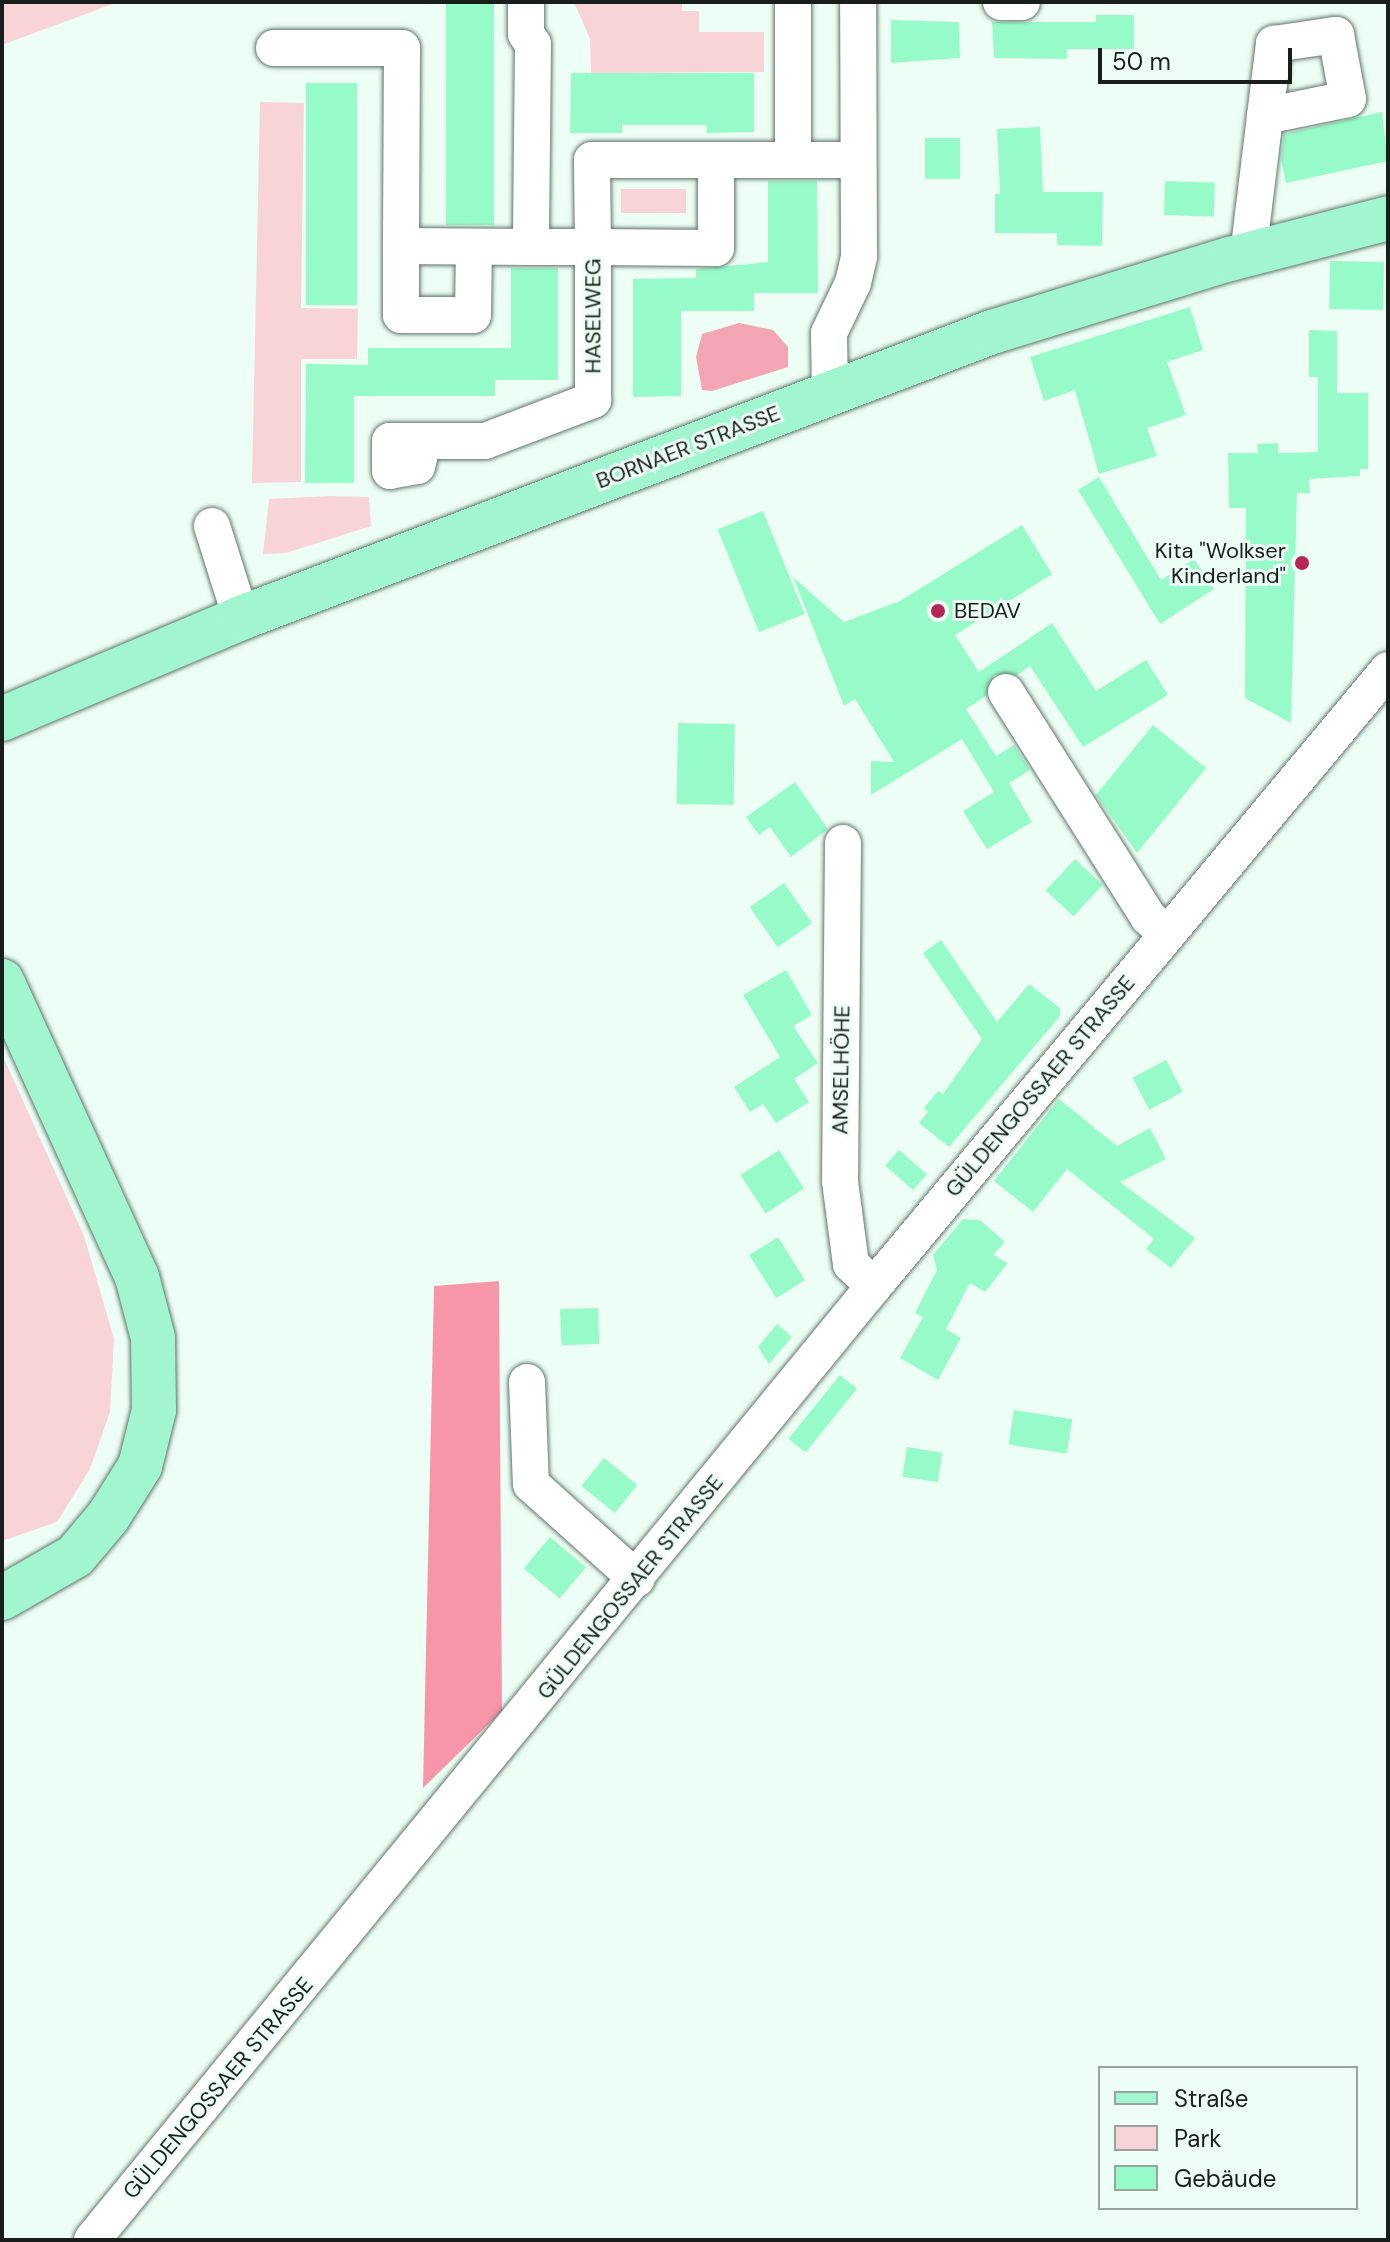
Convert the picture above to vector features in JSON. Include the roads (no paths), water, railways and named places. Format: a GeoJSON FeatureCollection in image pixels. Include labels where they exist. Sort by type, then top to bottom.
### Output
{"type":"FeatureCollection","features":[{"type":"Feature","properties":{"kind":"main road","name":"BORNAER STRASSE"},"geometry":{"type":"LineString","coordinates":[[2,719],[241,618],[992,332],[1248,255],[1388,218]]}},
{"type":"Feature","properties":{"kind":"main road"},"geometry":{"type":"LineString","coordinates":[[2,981],[137,1277],[153,1338],[154,1410],[140,1466],[108,1517],[75,1556],[2,1598]]}},
{"type":"Feature","properties":{"kind":"street"},"geometry":{"type":"LineString","coordinates":[[526,2],[526,34],[533,44],[531,247]]}},
{"type":"Feature","properties":{"kind":"street"},"geometry":{"type":"LineString","coordinates":[[793,2],[793,160]]}},
{"type":"Feature","properties":{"kind":"street"},"geometry":{"type":"LineString","coordinates":[[830,392],[829,333],[859,256],[858,2]]}},
{"type":"Feature","properties":{"kind":"street"},"geometry":{"type":"LineString","coordinates":[[1001,2],[1022,2]]}},
{"type":"Feature","properties":{"kind":"street"},"geometry":{"type":"LineString","coordinates":[[274,46],[402,48],[401,315],[473,315],[474,247]]}},
{"type":"Feature","properties":{"kind":"street"},"geometry":{"type":"LineString","coordinates":[[1248,255],[1265,116]]}},
{"type":"Feature","properties":{"kind":"street"},"geometry":{"type":"LineString","coordinates":[[593,247],[592,160],[858,160]]}},
{"type":"Feature","properties":{"kind":"street"},"geometry":{"type":"LineString","coordinates":[[401,246],[716,248],[716,160]]}},
{"type":"Feature","properties":{"kind":"street","name":"HASELWEG"},"geometry":{"type":"LineString","coordinates":[[423,441],[485,441],[593,400],[593,247]]}},
{"type":"Feature","properties":{"kind":"street"},"geometry":{"type":"LineString","coordinates":[[212,526],[241,618]]}},
{"type":"Feature","properties":{"kind":"street","name":"GÜLDENGOSSAER STRASSE"},"geometry":{"type":"LineString","coordinates":[[92,2240],[637,1579],[874,1286],[1388,670]]}},
{"type":"Feature","properties":{"kind":"street"},"geometry":{"type":"LineString","coordinates":[[1006,692],[1148,917],[1167,934]]}},
{"type":"Feature","properties":{"kind":"street","name":"AMSELHÖHE"},"geometry":{"type":"LineString","coordinates":[[843,843],[840,1181],[851,1264],[874,1286]]}},
{"type":"Feature","properties":{"kind":"street"},"geometry":{"type":"LineString","coordinates":[[527,1382],[531,1484],[637,1579]]}},
{"type":"Feature","properties":{"kind":"place","name":"Kita \"Wolkser Kinderland\""},"geometry":{"type":"Point","coordinates":[1302,563]}},
{"type":"Feature","properties":{"kind":"place","name":"BEDAV"},"geometry":{"type":"Point","coordinates":[938,611]}}]}
